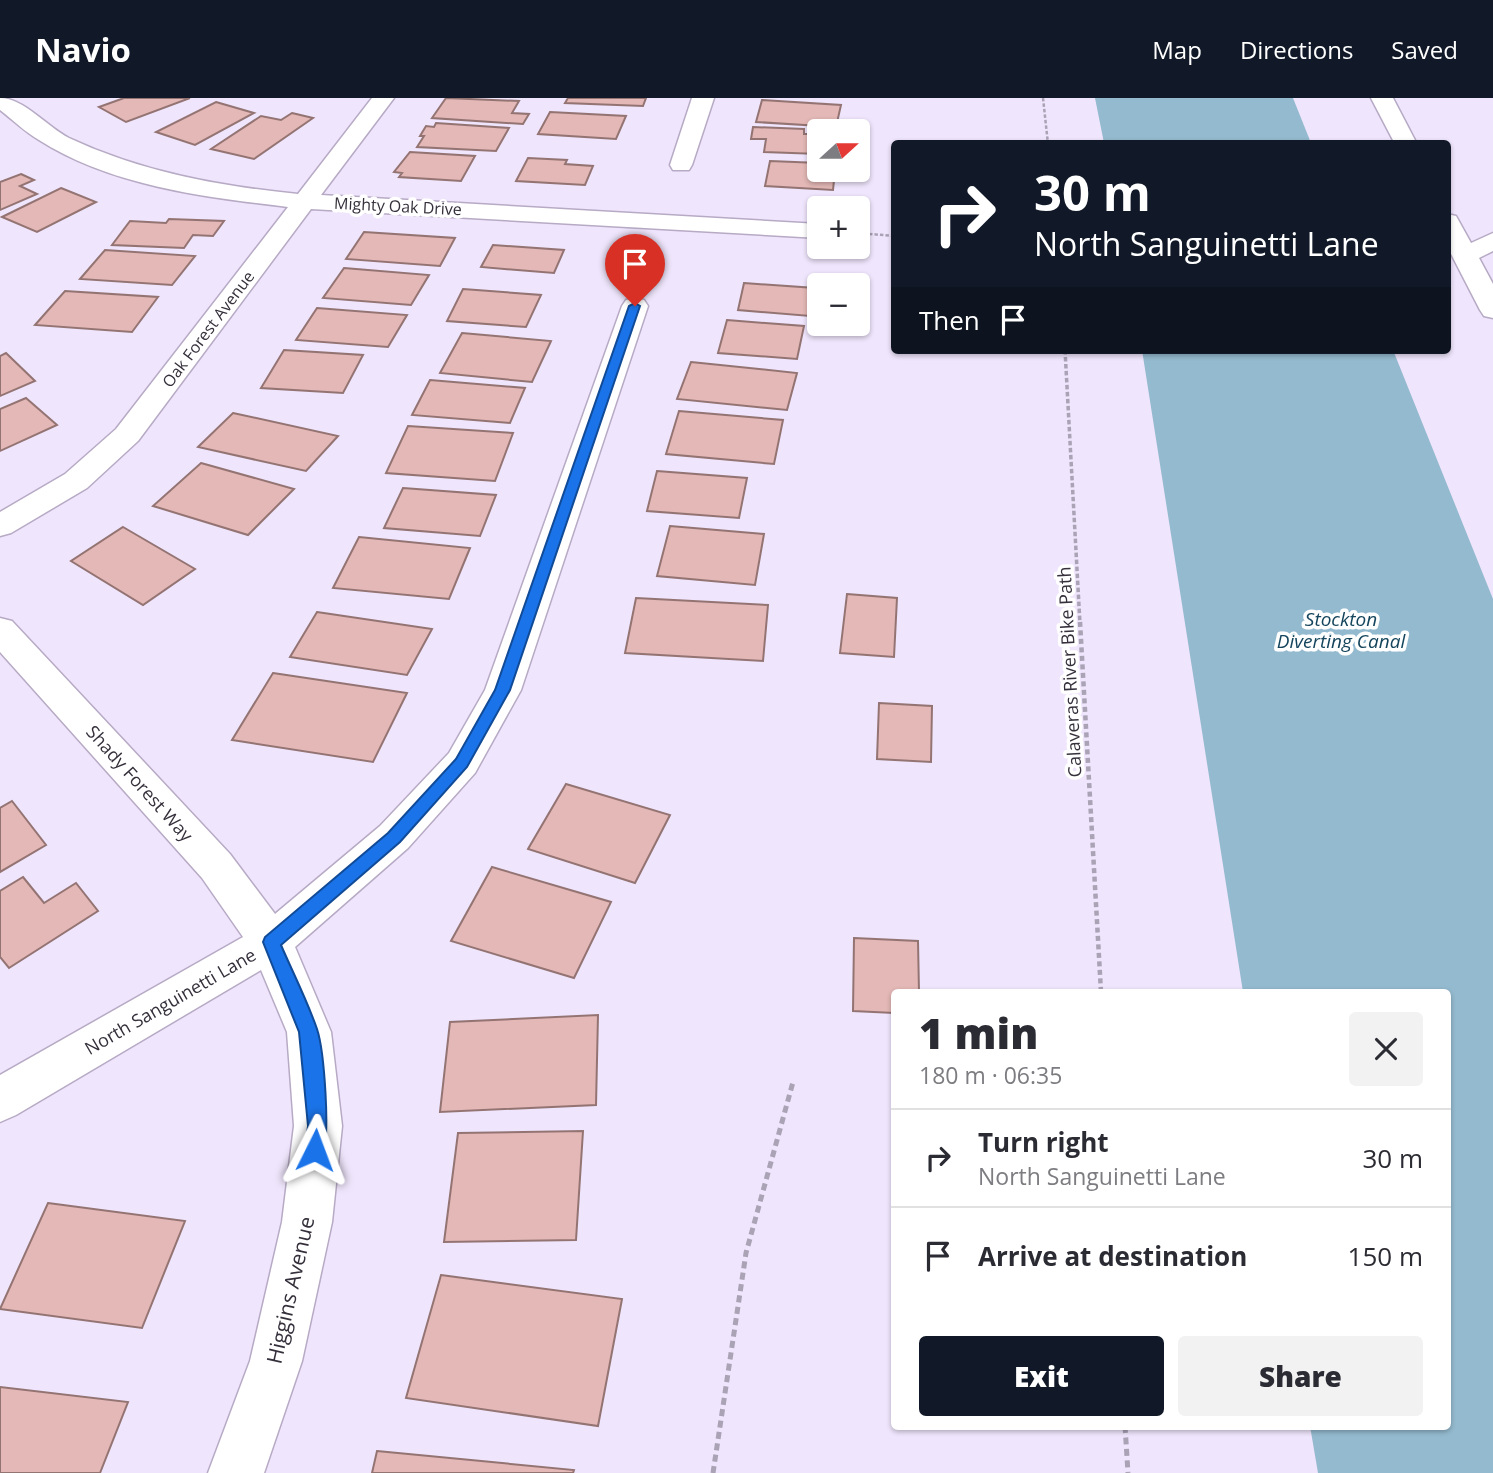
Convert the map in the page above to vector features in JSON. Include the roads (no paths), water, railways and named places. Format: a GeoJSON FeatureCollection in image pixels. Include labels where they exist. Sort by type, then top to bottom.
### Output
{"type":"FeatureCollection","features":[{"type":"Feature","properties":{"kind":"street","name":"Oak Forest Avenue"},"geometry":{"type":"LineString","coordinates":[[0,526],[76,481],[127,435],[383,98]]}},
{"type":"Feature","properties":{"kind":"street"},"geometry":{"type":"LineString","coordinates":[[681,165],[704,98]]}},
{"type":"Feature","properties":{"kind":"street"},"geometry":{"type":"LineString","coordinates":[[1382,98],[1404,140]]}},
{"type":"Feature","properties":{"kind":"street","name":"Mighty Oak Drive"},"geometry":{"type":"LineString","coordinates":[[0,100],[44,136],[97,162],[158,181],[306,200],[807,230]]}},
{"type":"Feature","properties":{"kind":"street"},"geometry":{"type":"LineString","coordinates":[[1451,228],[1461,247],[1476,248],[1493,310]]}},
{"type":"Feature","properties":{"kind":"street","name":"North Sanguinetti Lane"},"geometry":{"type":"LineString","coordinates":[[0,1100],[271,942],[394,837],[462,763],[503,690],[635,306]]}},
{"type":"Feature","properties":{"kind":"street","name":"Shady Forest Way"},"geometry":{"type":"LineString","coordinates":[[0,630],[216,866],[271,942]]}},
{"type":"Feature","properties":{"kind":"street","name":"Higgins Avenue"},"geometry":{"type":"LineString","coordinates":[[236,1473],[276,1361],[307,1222],[318,1126],[309,1032],[271,942]]}},
{"type":"Feature","properties":{"kind":"water"},"geometry":{"type":"Polygon","coordinates":[[[1095,98],[1293,98],[1310,140],[1103,140],[1095,98]]]}},
{"type":"Feature","properties":{"kind":"water","name":"Stockton Diverting Canal"},"geometry":{"type":"Polygon","coordinates":[[[1143,354],[1395,354],[1493,599],[1493,1473],[1318,1473],[1311,1430],[1451,1430],[1451,989],[1243,989],[1143,354]]]}}]}
